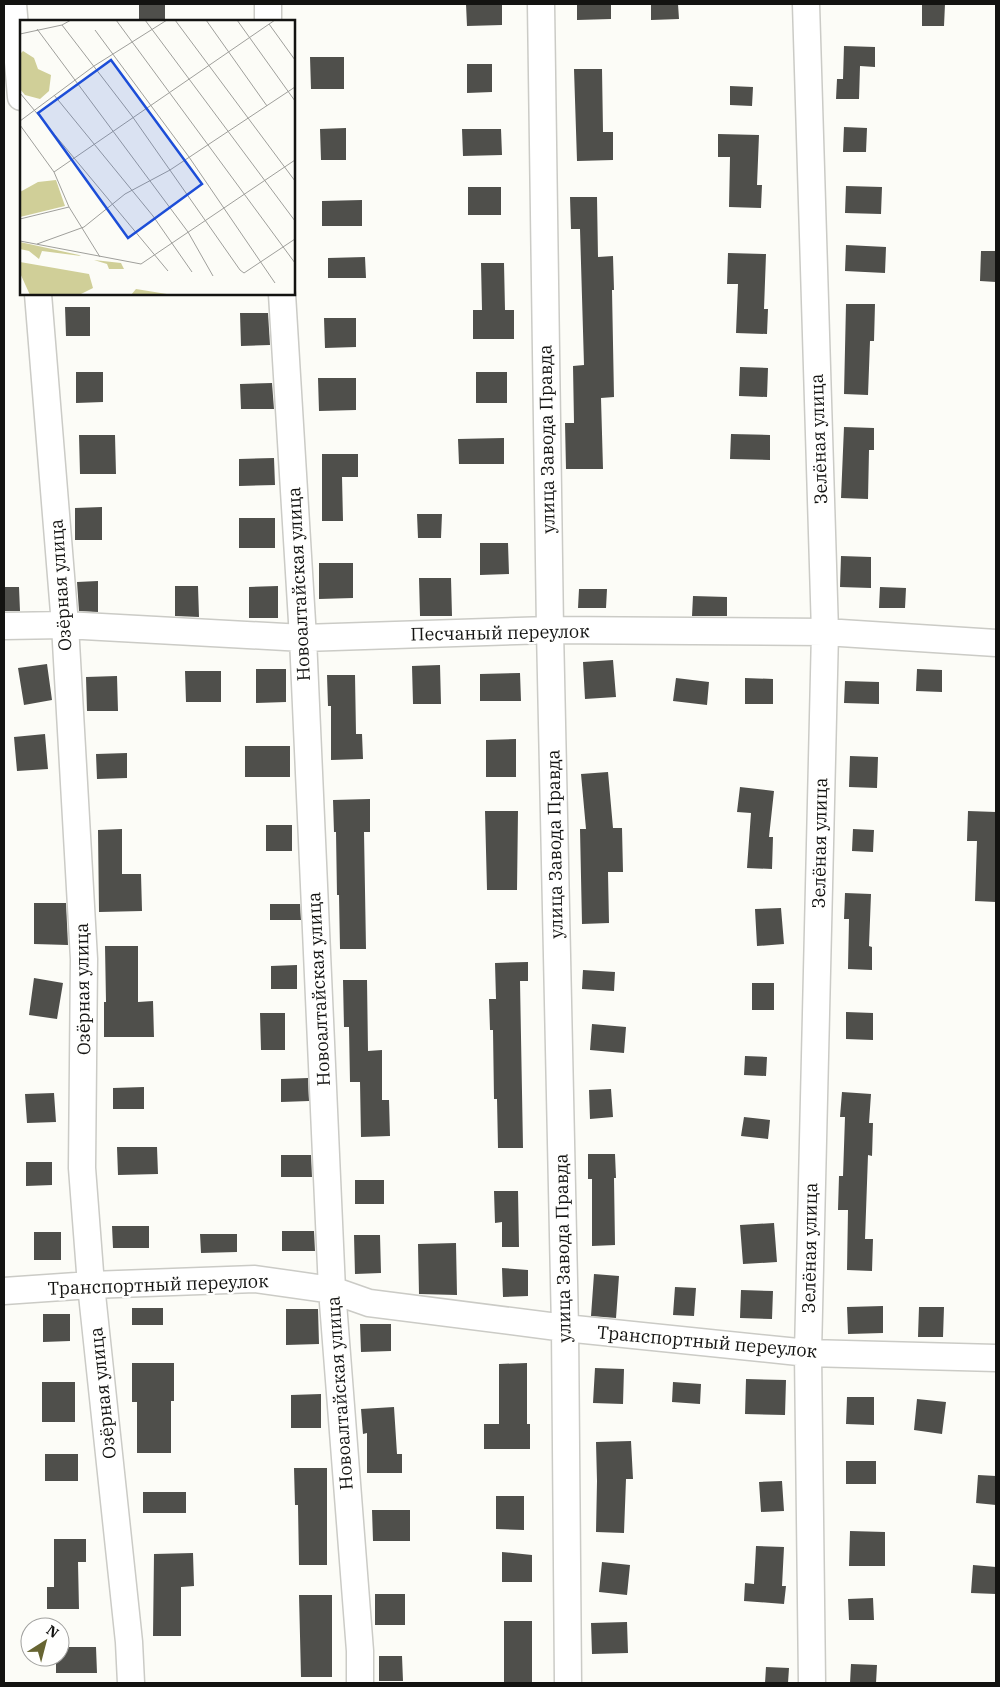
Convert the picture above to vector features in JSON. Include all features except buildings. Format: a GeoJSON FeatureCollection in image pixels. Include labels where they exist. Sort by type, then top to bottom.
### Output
{"type":"FeatureCollection","features":[{"type":"Feature","properties":{"kind":"street"},"geometry":{"type":"LineString","coordinates":[[14,4],[20,84]]}},
{"type":"Feature","properties":{"kind":"street"},"geometry":{"type":"LineString","coordinates":[[268,4],[268,20]]}},
{"type":"Feature","properties":{"kind":"street","name":"улица Завода Правда"},"geometry":{"type":"LineString","coordinates":[[541,4],[550,630],[565,1328],[568,1683]]}},
{"type":"Feature","properties":{"kind":"street","name":"Зелёная улица"},"geometry":{"type":"LineString","coordinates":[[806,4],[825,632],[808,1353],[812,1683]]}},
{"type":"Feature","properties":{"kind":"street","name":"Озёрная улица"},"geometry":{"type":"LineString","coordinates":[[38,295],[65,625],[84,959],[82,1168],[91,1285],[129,1642],[131,1683]]}},
{"type":"Feature","properties":{"kind":"street","name":"Новоалтайская улица"},"geometry":{"type":"LineString","coordinates":[[282,295],[302,638],[332,1290],[360,1651],[360,1683]]}},
{"type":"Feature","properties":{"kind":"street","name":"Песчаный переулок"},"geometry":{"type":"LineString","coordinates":[[4,626],[65,625],[302,638],[550,630],[825,632],[996,643]]}},
{"type":"Feature","properties":{"kind":"street","name":"Транспортный переулок"},"geometry":{"type":"LineString","coordinates":[[4,1291],[91,1285],[255,1279],[332,1290],[369,1303],[565,1328],[808,1353],[996,1358]]}}]}
